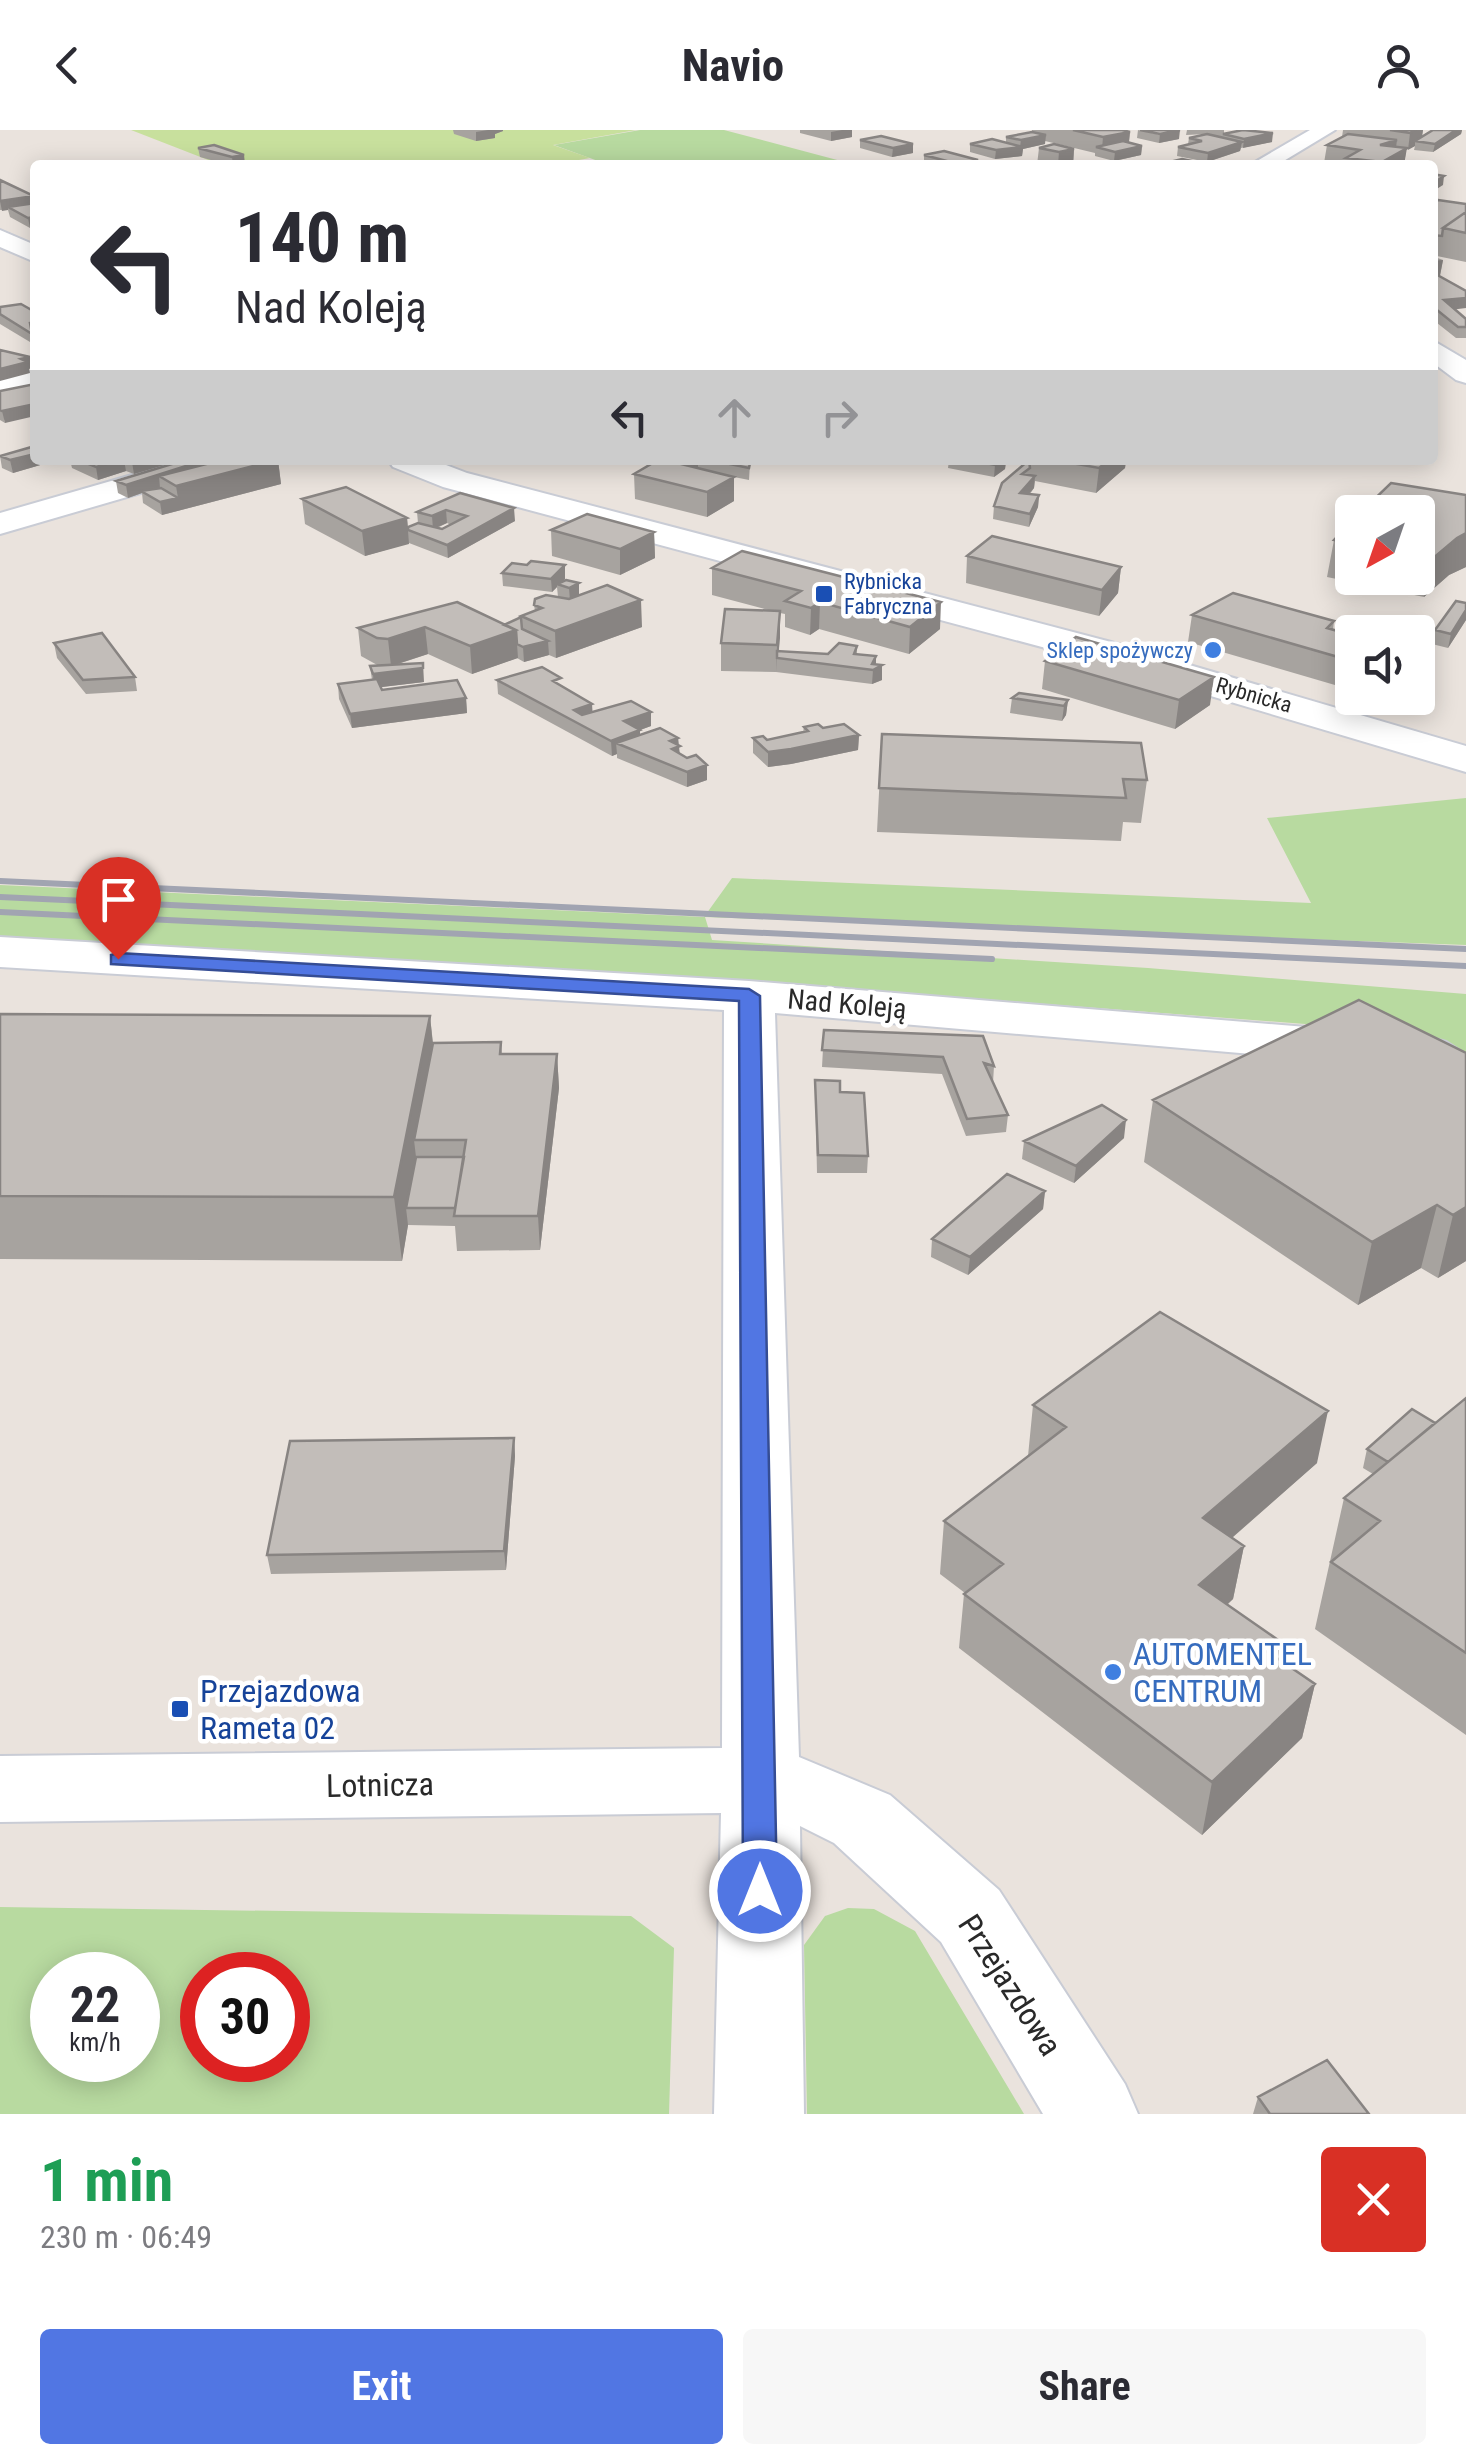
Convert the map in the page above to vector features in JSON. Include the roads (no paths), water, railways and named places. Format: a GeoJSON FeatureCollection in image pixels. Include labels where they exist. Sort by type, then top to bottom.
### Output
{"type":"FeatureCollection","features":[{"type":"Feature","properties":{"kind":"street"},"geometry":{"type":"LineString","coordinates":[[1270,160],[1325,130]]}},
{"type":"Feature","properties":{"kind":"street"},"geometry":{"type":"LineString","coordinates":[[0,237],[30,270]]}},
{"type":"Feature","properties":{"kind":"street"},"geometry":{"type":"LineString","coordinates":[[1438,353],[1466,374]]}},
{"type":"Feature","properties":{"kind":"street"},"geometry":{"type":"LineString","coordinates":[[0,383],[30,380]]}},
{"type":"Feature","properties":{"kind":"street"},"geometry":{"type":"LineString","coordinates":[[0,524],[202,465]]}},
{"type":"Feature","properties":{"kind":"street","name":"Rybnicka"},"geometry":{"type":"LineString","coordinates":[[417,465],[455,480],[1097,650],[1466,759]]}},
{"type":"Feature","properties":{"kind":"street","name":"Nad Koleją"},"geometry":{"type":"LineString","coordinates":[[0,952],[749,996],[1428,1053],[1466,1078]]}},
{"type":"Feature","properties":{"kind":"street"},"geometry":{"type":"LineString","coordinates":[[749,996],[760,1780],[760,2114]]}},
{"type":"Feature","properties":{"kind":"street","name":"Lotnicza"},"geometry":{"type":"LineString","coordinates":[[0,1790],[760,1780]]}},
{"type":"Feature","properties":{"kind":"street","name":"Przejazdowa"},"geometry":{"type":"LineString","coordinates":[[760,1780],[806,1792],[862,1819],[970,1916],[1093,2114]]}},
{"type":"Feature","properties":{"kind":"railway"},"geometry":{"type":"LineString","coordinates":[[0,881],[1466,949]]}},
{"type":"Feature","properties":{"kind":"railway"},"geometry":{"type":"LineString","coordinates":[[0,897],[1466,966]]}},
{"type":"Feature","properties":{"kind":"railway"},"geometry":{"type":"LineString","coordinates":[[0,912],[992,959]]}},
{"type":"Feature","properties":{"kind":"place","name":"Rybnicka Fabryczna"},"geometry":{"type":"Point","coordinates":[824,594]}},
{"type":"Feature","properties":{"kind":"place","name":"Sklep spożywczy"},"geometry":{"type":"Point","coordinates":[1213,650]}},
{"type":"Feature","properties":{"kind":"place","name":"AUTOMENTEL CENTRUM"},"geometry":{"type":"Point","coordinates":[1113,1672]}},
{"type":"Feature","properties":{"kind":"place","name":"Przejazdowa Rameta 02"},"geometry":{"type":"Point","coordinates":[180,1709]}}]}
